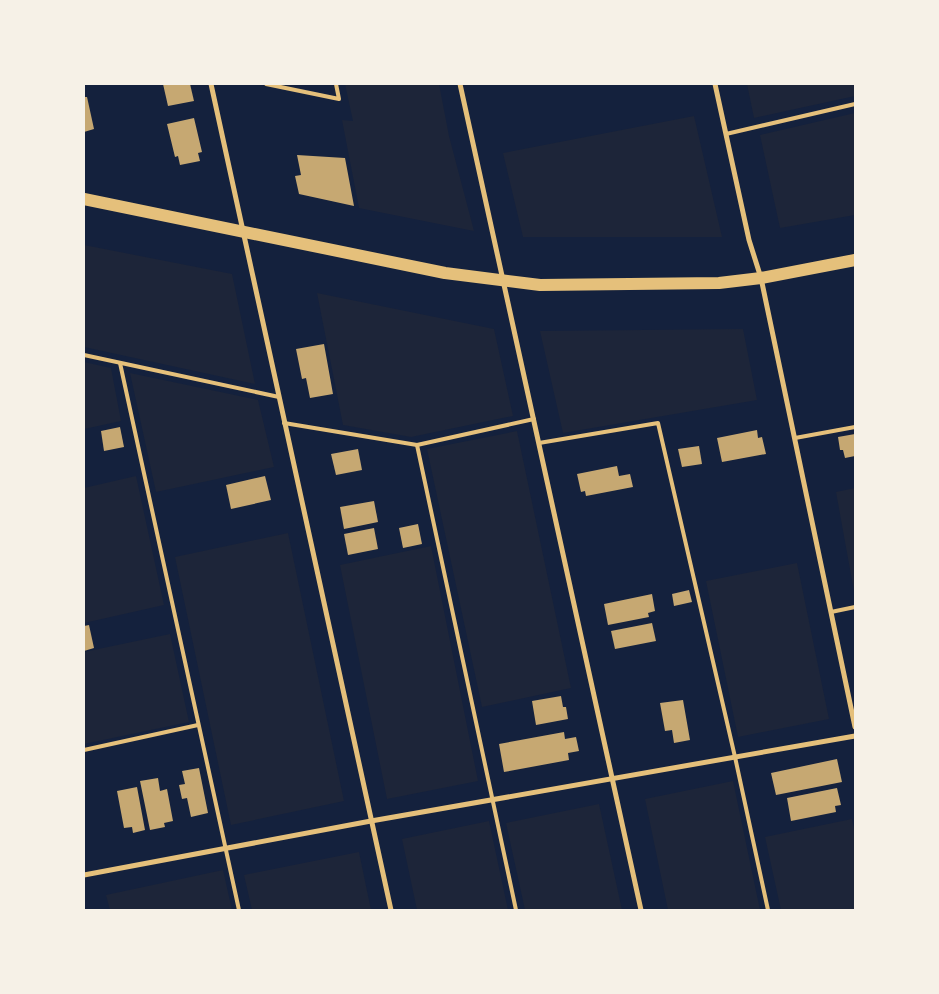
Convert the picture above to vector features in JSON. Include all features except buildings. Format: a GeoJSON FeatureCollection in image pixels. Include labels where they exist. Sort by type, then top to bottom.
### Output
{"type":"FeatureCollection","features":[{"type":"Feature","properties":{"kind":"main road"},"geometry":{"type":"LineString","coordinates":[[84,199],[445,273],[540,285],[720,284],[855,260]]}},
{"type":"Feature","properties":{"kind":"street"},"geometry":{"type":"LineString","coordinates":[[211,84],[391,910]]}},
{"type":"Feature","properties":{"kind":"street"},"geometry":{"type":"LineString","coordinates":[[460,84],[641,910]]}},
{"type":"Feature","properties":{"kind":"street"},"geometry":{"type":"LineString","coordinates":[[715,84],[749,240],[761,278],[855,727]]}},
{"type":"Feature","properties":{"kind":"street"},"geometry":{"type":"LineString","coordinates":[[84,875],[371,821],[855,736]]}},
{"type":"Feature","properties":{"kind":"lane"},"geometry":{"type":"LineString","coordinates":[[266,84],[339,99],[336,84]]}},
{"type":"Feature","properties":{"kind":"lane"},"geometry":{"type":"LineString","coordinates":[[726,134],[855,104]]}},
{"type":"Feature","properties":{"kind":"lane"},"geometry":{"type":"LineString","coordinates":[[84,355],[279,397]]}},
{"type":"Feature","properties":{"kind":"lane"},"geometry":{"type":"LineString","coordinates":[[120,363],[239,910]]}},
{"type":"Feature","properties":{"kind":"lane"},"geometry":{"type":"LineString","coordinates":[[284,423],[417,446],[534,419]]}},
{"type":"Feature","properties":{"kind":"lane"},"geometry":{"type":"LineString","coordinates":[[539,443],[658,423],[736,757],[768,910]]}},
{"type":"Feature","properties":{"kind":"lane"},"geometry":{"type":"LineString","coordinates":[[794,438],[855,427]]}},
{"type":"Feature","properties":{"kind":"lane"},"geometry":{"type":"LineString","coordinates":[[417,446],[516,910]]}},
{"type":"Feature","properties":{"kind":"lane"},"geometry":{"type":"LineString","coordinates":[[831,612],[855,607]]}},
{"type":"Feature","properties":{"kind":"lane"},"geometry":{"type":"LineString","coordinates":[[84,750],[198,725]]}},
{"type":"Feature","properties":{"kind":"shaded area"},"geometry":{"type":"Polygon","coordinates":[[[345,84],[439,84],[449,136],[474,231],[359,208],[342,120],[353,121],[345,84]]]}},
{"type":"Feature","properties":{"kind":"shaded area"},"geometry":{"type":"Polygon","coordinates":[[[747,84],[855,84],[855,96],[754,118],[747,84]]]}},
{"type":"Feature","properties":{"kind":"shaded area"},"geometry":{"type":"Polygon","coordinates":[[[855,113],[855,215],[780,228],[760,135],[855,113]]]}},
{"type":"Feature","properties":{"kind":"shaded area"},"geometry":{"type":"Polygon","coordinates":[[[694,116],[722,237],[523,237],[503,153],[694,116]]]}},
{"type":"Feature","properties":{"kind":"shaded area"},"geometry":{"type":"Polygon","coordinates":[[[84,245],[232,274],[255,384],[84,347],[84,245]]]}},
{"type":"Feature","properties":{"kind":"shaded area"},"geometry":{"type":"Polygon","coordinates":[[[317,293],[494,329],[513,416],[411,437],[343,425],[317,293]]]}},
{"type":"Feature","properties":{"kind":"shaded area"},"geometry":{"type":"Polygon","coordinates":[[[743,329],[757,400],[563,433],[540,331],[743,329]]]}},
{"type":"Feature","properties":{"kind":"shaded area"},"geometry":{"type":"Polygon","coordinates":[[[84,362],[111,368],[121,421],[84,429],[84,362]]]}},
{"type":"Feature","properties":{"kind":"shaded area"},"geometry":{"type":"Polygon","coordinates":[[[130,373],[258,400],[274,467],[156,492],[130,373]]]}},
{"type":"Feature","properties":{"kind":"shaded area"},"geometry":{"type":"Polygon","coordinates":[[[517,431],[571,688],[482,707],[427,449],[517,431]]]}},
{"type":"Feature","properties":{"kind":"shaded area"},"geometry":{"type":"Polygon","coordinates":[[[136,476],[164,605],[84,623],[84,488],[136,476]]]}},
{"type":"Feature","properties":{"kind":"shaded area"},"geometry":{"type":"Polygon","coordinates":[[[855,488],[855,597],[836,492],[855,488]]]}},
{"type":"Feature","properties":{"kind":"shaded area"},"geometry":{"type":"Polygon","coordinates":[[[288,533],[344,801],[231,825],[175,557],[288,533]]]}},
{"type":"Feature","properties":{"kind":"shaded area"},"geometry":{"type":"Polygon","coordinates":[[[431,546],[478,781],[387,799],[340,565],[431,546]]]}},
{"type":"Feature","properties":{"kind":"shaded area"},"geometry":{"type":"Polygon","coordinates":[[[797,563],[829,719],[738,737],[706,581],[797,563]]]}},
{"type":"Feature","properties":{"kind":"shaded area"},"geometry":{"type":"Polygon","coordinates":[[[170,634],[189,722],[84,744],[84,652],[170,634]]]}},
{"type":"Feature","properties":{"kind":"shaded area"},"geometry":{"type":"Polygon","coordinates":[[[733,781],[760,910],[668,910],[645,799],[733,781]]]}},
{"type":"Feature","properties":{"kind":"shaded area"},"geometry":{"type":"Polygon","coordinates":[[[599,804],[622,910],[525,910],[506,823],[599,804]]]}},
{"type":"Feature","properties":{"kind":"shaded area"},"geometry":{"type":"Polygon","coordinates":[[[852,819],[855,833],[855,910],[781,910],[765,837],[852,819]]]}},
{"type":"Feature","properties":{"kind":"shaded area"},"geometry":{"type":"Polygon","coordinates":[[[489,821],[508,910],[417,910],[402,839],[489,821]]]}},
{"type":"Feature","properties":{"kind":"shaded area"},"geometry":{"type":"Polygon","coordinates":[[[359,852],[371,910],[252,910],[244,875],[359,852]]]}},
{"type":"Feature","properties":{"kind":"shaded area"},"geometry":{"type":"Polygon","coordinates":[[[223,870],[232,910],[110,910],[106,895],[223,870]]]}}]}
